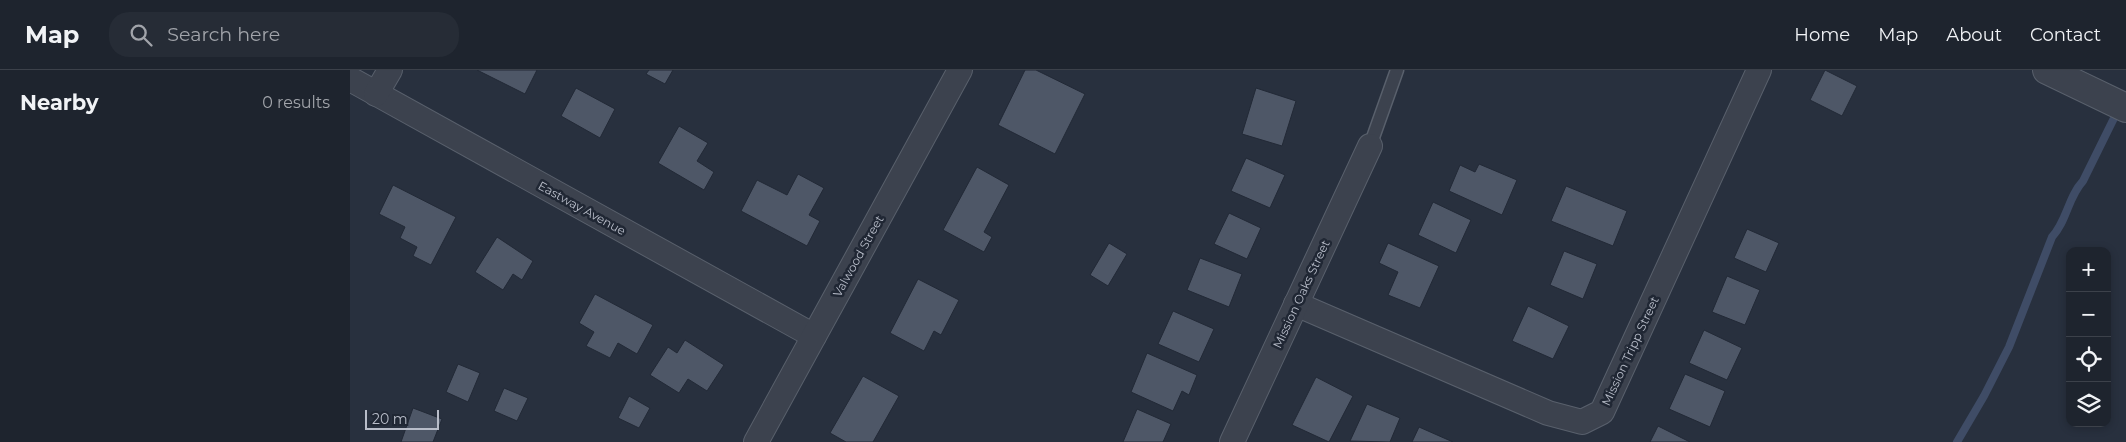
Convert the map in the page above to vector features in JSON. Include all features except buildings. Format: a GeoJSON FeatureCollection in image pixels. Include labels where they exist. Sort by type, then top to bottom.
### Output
{"type":"FeatureCollection","features":[{"type":"Feature","properties":{"kind":"street"},"geometry":{"type":"LineString","coordinates":[[376,94],[390,70]]}},
{"type":"Feature","properties":{"kind":"street","name":"Valwood Street"},"geometry":{"type":"LineString","coordinates":[[756,442],[960,70]]}},
{"type":"Feature","properties":{"kind":"street","name":"Mission Tripp Street"},"geometry":{"type":"LineString","coordinates":[[1296,304],[1548,413],[1582,422],[1602,412],[1759,70]]}},
{"type":"Feature","properties":{"kind":"street"},"geometry":{"type":"LineString","coordinates":[[2047,70],[2126,108]]}},
{"type":"Feature","properties":{"kind":"street","name":"Eastway Avenue"},"geometry":{"type":"LineString","coordinates":[[350,79],[814,336]]}},
{"type":"Feature","properties":{"kind":"street","name":"Mission Oaks Street"},"geometry":{"type":"LineString","coordinates":[[1232,442],[1370,146]]}},
{"type":"Feature","properties":{"kind":"lane"},"geometry":{"type":"LineString","coordinates":[[1370,146],[1397,70]]}},
{"type":"Feature","properties":{"kind":"waterway"},"geometry":{"type":"LineString","coordinates":[[1957,442],[1984,396],[2009,347],[2052,237],[2061,224],[2074,194],[2083,181],[2118,110]]}}]}
